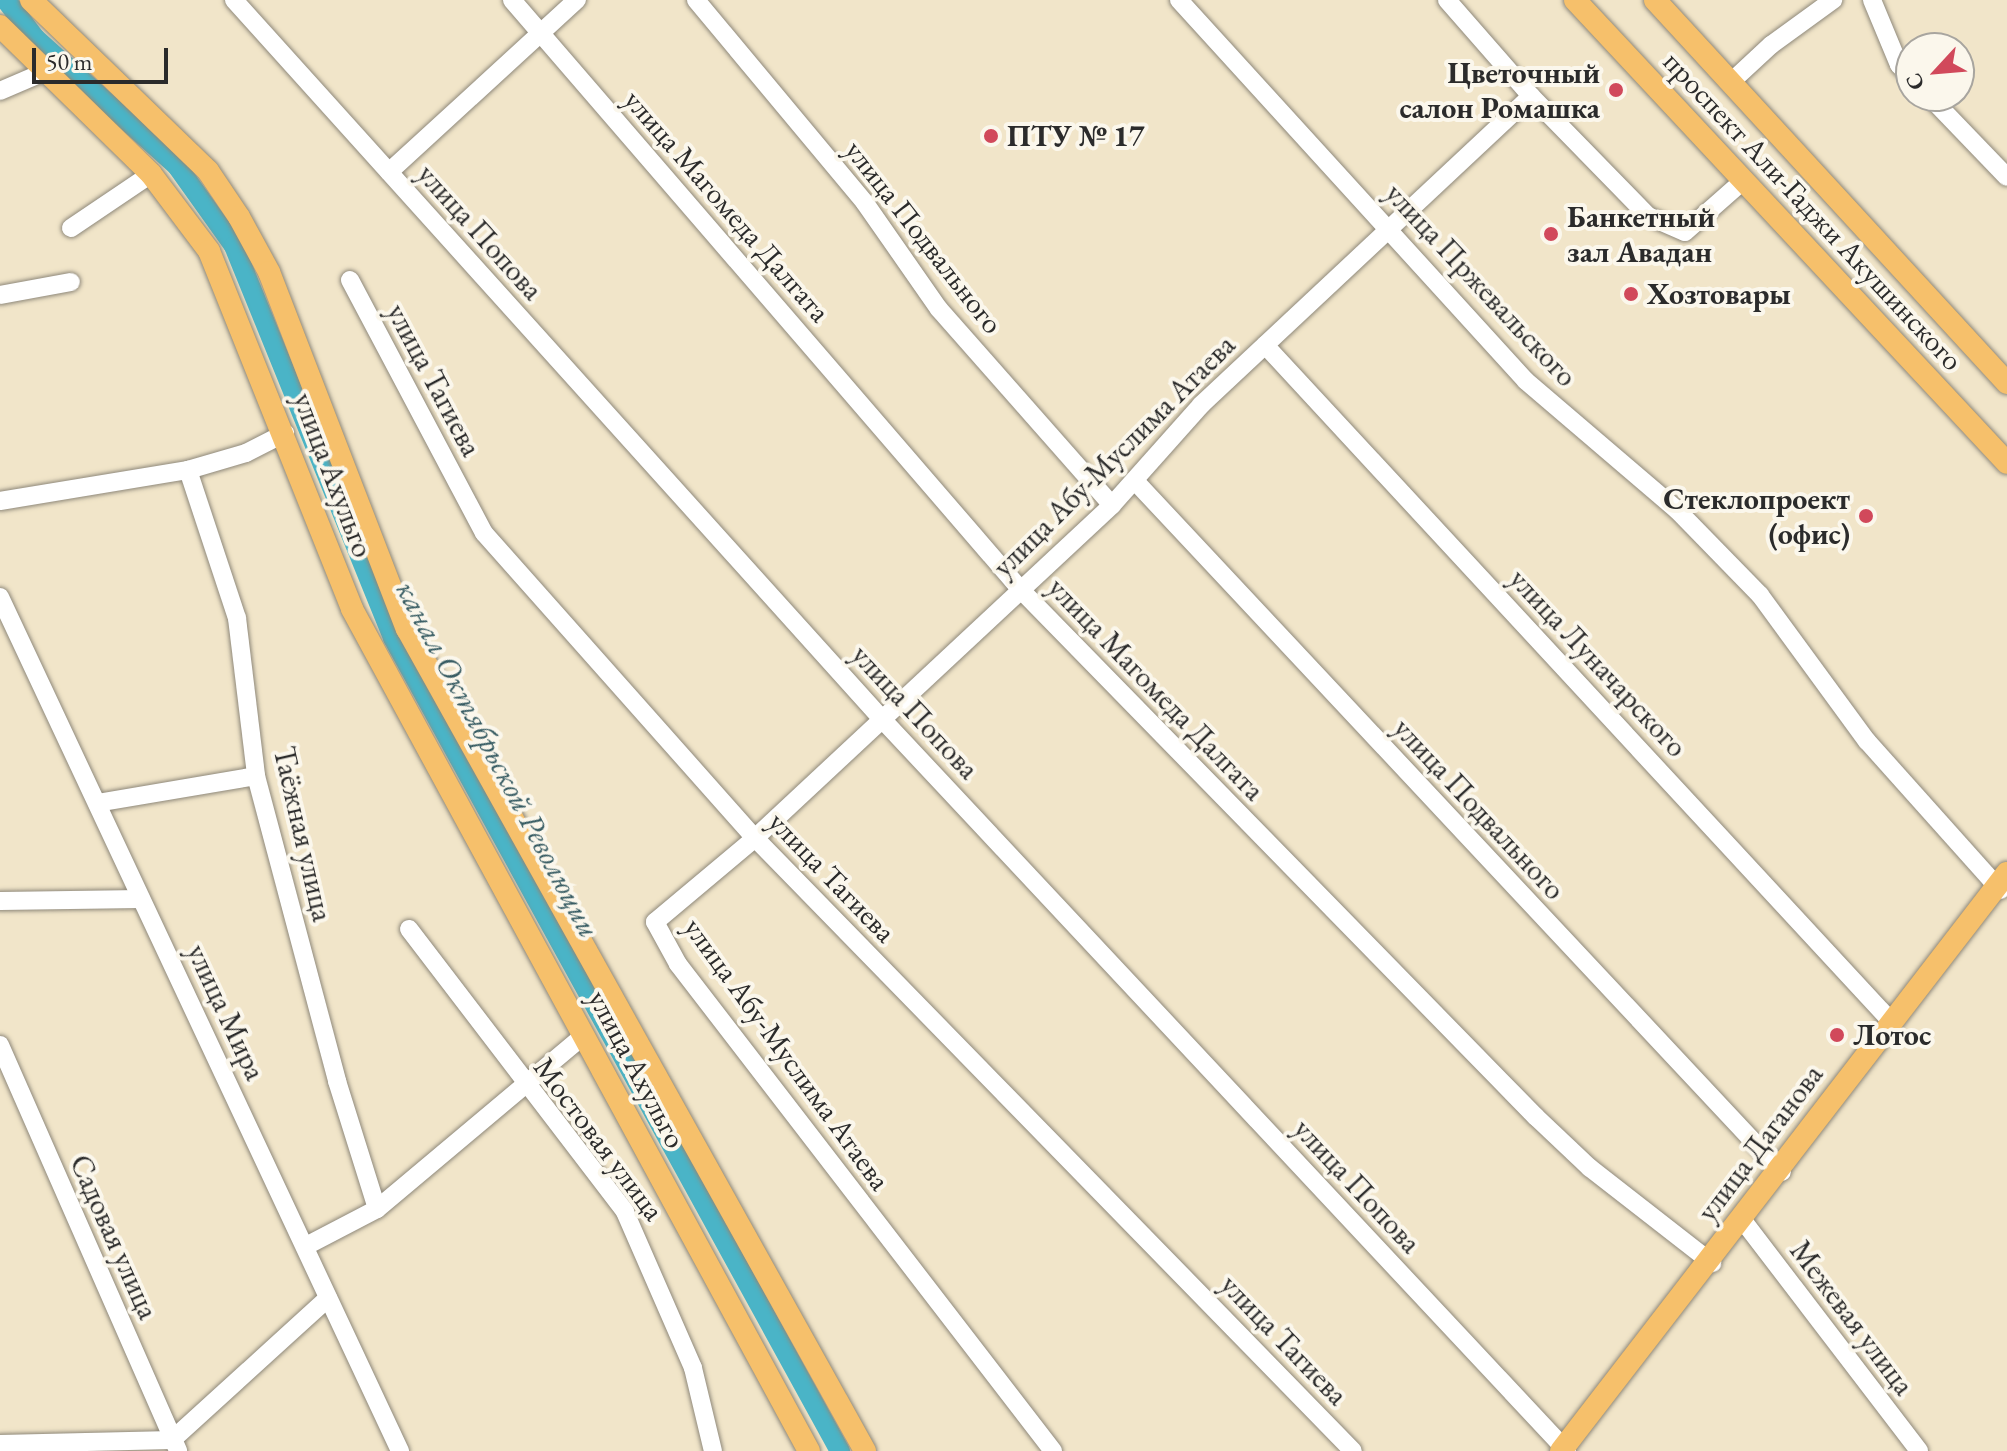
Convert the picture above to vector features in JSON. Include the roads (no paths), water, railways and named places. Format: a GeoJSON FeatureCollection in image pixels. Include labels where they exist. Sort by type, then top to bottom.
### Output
{"type":"FeatureCollection","features":[{"type":"Feature","properties":{"kind":"main road"},"geometry":{"type":"LineString","coordinates":[[31,0],[208,171],[239,217],[269,272],[407,629],[865,1451]]}},
{"type":"Feature","properties":{"kind":"main road","name":"проспект Али-Гаджи Акушинского"},"geometry":{"type":"LineString","coordinates":[[1575,0],[2007,463]]}},
{"type":"Feature","properties":{"kind":"main road","name":"проспект Али-Гаджи Акушинского"},"geometry":{"type":"LineString","coordinates":[[1655,0],[2007,383]]}},
{"type":"Feature","properties":{"kind":"main road","name":"улица Ахульго"},"geometry":{"type":"LineString","coordinates":[[0,26],[42,73],[151,174],[209,251],[285,433],[352,609],[809,1451]]}},
{"type":"Feature","properties":{"kind":"main road"},"geometry":{"type":"LineString","coordinates":[[1919,290],[2007,359]]}},
{"type":"Feature","properties":{"kind":"main road","name":"улица Даганова"},"geometry":{"type":"LineString","coordinates":[[1780,1171],[1889,1019],[2003,883]]}},
{"type":"Feature","properties":{"kind":"main road","name":"улица Даганова"},"geometry":{"type":"LineString","coordinates":[[1565,1450],[2003,883]]}},
{"type":"Feature","properties":{"kind":"street","name":"улица Попова"},"geometry":{"type":"LineString","coordinates":[[234,0],[881,718],[1565,1450]]}},
{"type":"Feature","properties":{"kind":"street","name":"улица Магомеда Далгата"},"geometry":{"type":"LineString","coordinates":[[512,0],[1021,590],[1536,1117],[1590,1168],[1710,1262]]}},
{"type":"Feature","properties":{"kind":"street"},"geometry":{"type":"LineString","coordinates":[[389,172],[577,0]]}},
{"type":"Feature","properties":{"kind":"street","name":"улица Подвального"},"geometry":{"type":"LineString","coordinates":[[696,0],[865,203],[939,309],[1112,505]]}},
{"type":"Feature","properties":{"kind":"street","name":"улица Пржевальского"},"geometry":{"type":"LineString","coordinates":[[1179,0],[1526,381],[1677,510],[1760,595],[1867,741],[2003,883]]}},
{"type":"Feature","properties":{"kind":"street"},"geometry":{"type":"LineString","coordinates":[[1447,0],[1531,96],[1648,216],[1685,232],[1744,180]]}},
{"type":"Feature","properties":{"kind":"street"},"geometry":{"type":"LineString","coordinates":[[1730,83],[1771,45],[1833,0]]}},
{"type":"Feature","properties":{"kind":"street"},"geometry":{"type":"LineString","coordinates":[[1872,0],[1895,55]]}},
{"type":"Feature","properties":{"kind":"street"},"geometry":{"type":"LineString","coordinates":[[0,91],[42,73]]}},
{"type":"Feature","properties":{"kind":"street","name":"улица Абу-Муслима Атаева"},"geometry":{"type":"LineString","coordinates":[[1053,1451],[678,964],[655,922],[755,838],[1112,505],[1136,482],[1201,405],[1531,96]]}},
{"type":"Feature","properties":{"kind":"street"},"geometry":{"type":"LineString","coordinates":[[1944,112],[2007,177]]}},
{"type":"Feature","properties":{"kind":"street"},"geometry":{"type":"LineString","coordinates":[[71,228],[151,174]]}},
{"type":"Feature","properties":{"kind":"street","name":"улица Тагиева"},"geometry":{"type":"LineString","coordinates":[[350,280],[484,533],[755,838],[1353,1451]]}},
{"type":"Feature","properties":{"kind":"street"},"geometry":{"type":"LineString","coordinates":[[0,295],[71,282]]}},
{"type":"Feature","properties":{"kind":"street","name":"улица Луначарского"},"geometry":{"type":"LineString","coordinates":[[1265,345],[1889,1019]]}},
{"type":"Feature","properties":{"kind":"street"},"geometry":{"type":"LineString","coordinates":[[0,501],[188,470],[246,453],[285,433]]}},
{"type":"Feature","properties":{"kind":"street","name":"Таёжная улица"},"geometry":{"type":"LineString","coordinates":[[188,470],[237,618],[256,776],[337,1081],[377,1209]]}},
{"type":"Feature","properties":{"kind":"street","name":"улица Подвального"},"geometry":{"type":"LineString","coordinates":[[1136,482],[1780,1171]]}},
{"type":"Feature","properties":{"kind":"street","name":"улица Мира"},"geometry":{"type":"LineString","coordinates":[[0,597],[400,1451]]}},
{"type":"Feature","properties":{"kind":"street"},"geometry":{"type":"LineString","coordinates":[[97,803],[256,776]]}},
{"type":"Feature","properties":{"kind":"street"},"geometry":{"type":"LineString","coordinates":[[0,901],[141,899]]}},
{"type":"Feature","properties":{"kind":"street","name":"Мостовая улица"},"geometry":{"type":"LineString","coordinates":[[409,929],[522,1083],[625,1212],[646,1249],[693,1368],[713,1451]]}},
{"type":"Feature","properties":{"kind":"street"},"geometry":{"type":"LineString","coordinates":[[306,1246],[377,1209],[522,1083],[584,1035]]}},
{"type":"Feature","properties":{"kind":"street","name":"Садовая улица"},"geometry":{"type":"LineString","coordinates":[[0,1045],[175,1446]]}},
{"type":"Feature","properties":{"kind":"street","name":"Межевая улица"},"geometry":{"type":"LineString","coordinates":[[1742,1220],[1919,1451]]}},
{"type":"Feature","properties":{"kind":"street"},"geometry":{"type":"LineString","coordinates":[[0,1444],[175,1446],[328,1298]]}},
{"type":"Feature","properties":{"kind":"waterway","name":"канал Октябрьской Революции"},"geometry":{"type":"LineString","coordinates":[[6,0],[35,38],[177,166],[234,246],[393,638],[840,1451]]}},
{"type":"Feature","properties":{"kind":"place","name":"Цветочный салон Ромашка"},"geometry":{"type":"Point","coordinates":[1616,90]}},
{"type":"Feature","properties":{"kind":"place","name":"ПТУ № 17"},"geometry":{"type":"Point","coordinates":[991,136]}},
{"type":"Feature","properties":{"kind":"place","name":"Банкетный зал Авадан"},"geometry":{"type":"Point","coordinates":[1551,234]}},
{"type":"Feature","properties":{"kind":"place","name":"Хозтовары"},"geometry":{"type":"Point","coordinates":[1631,294]}},
{"type":"Feature","properties":{"kind":"place","name":"Стеклопроект (офис)"},"geometry":{"type":"Point","coordinates":[1866,516]}},
{"type":"Feature","properties":{"kind":"place","name":"Лотос"},"geometry":{"type":"Point","coordinates":[1837,1035]}}]}
